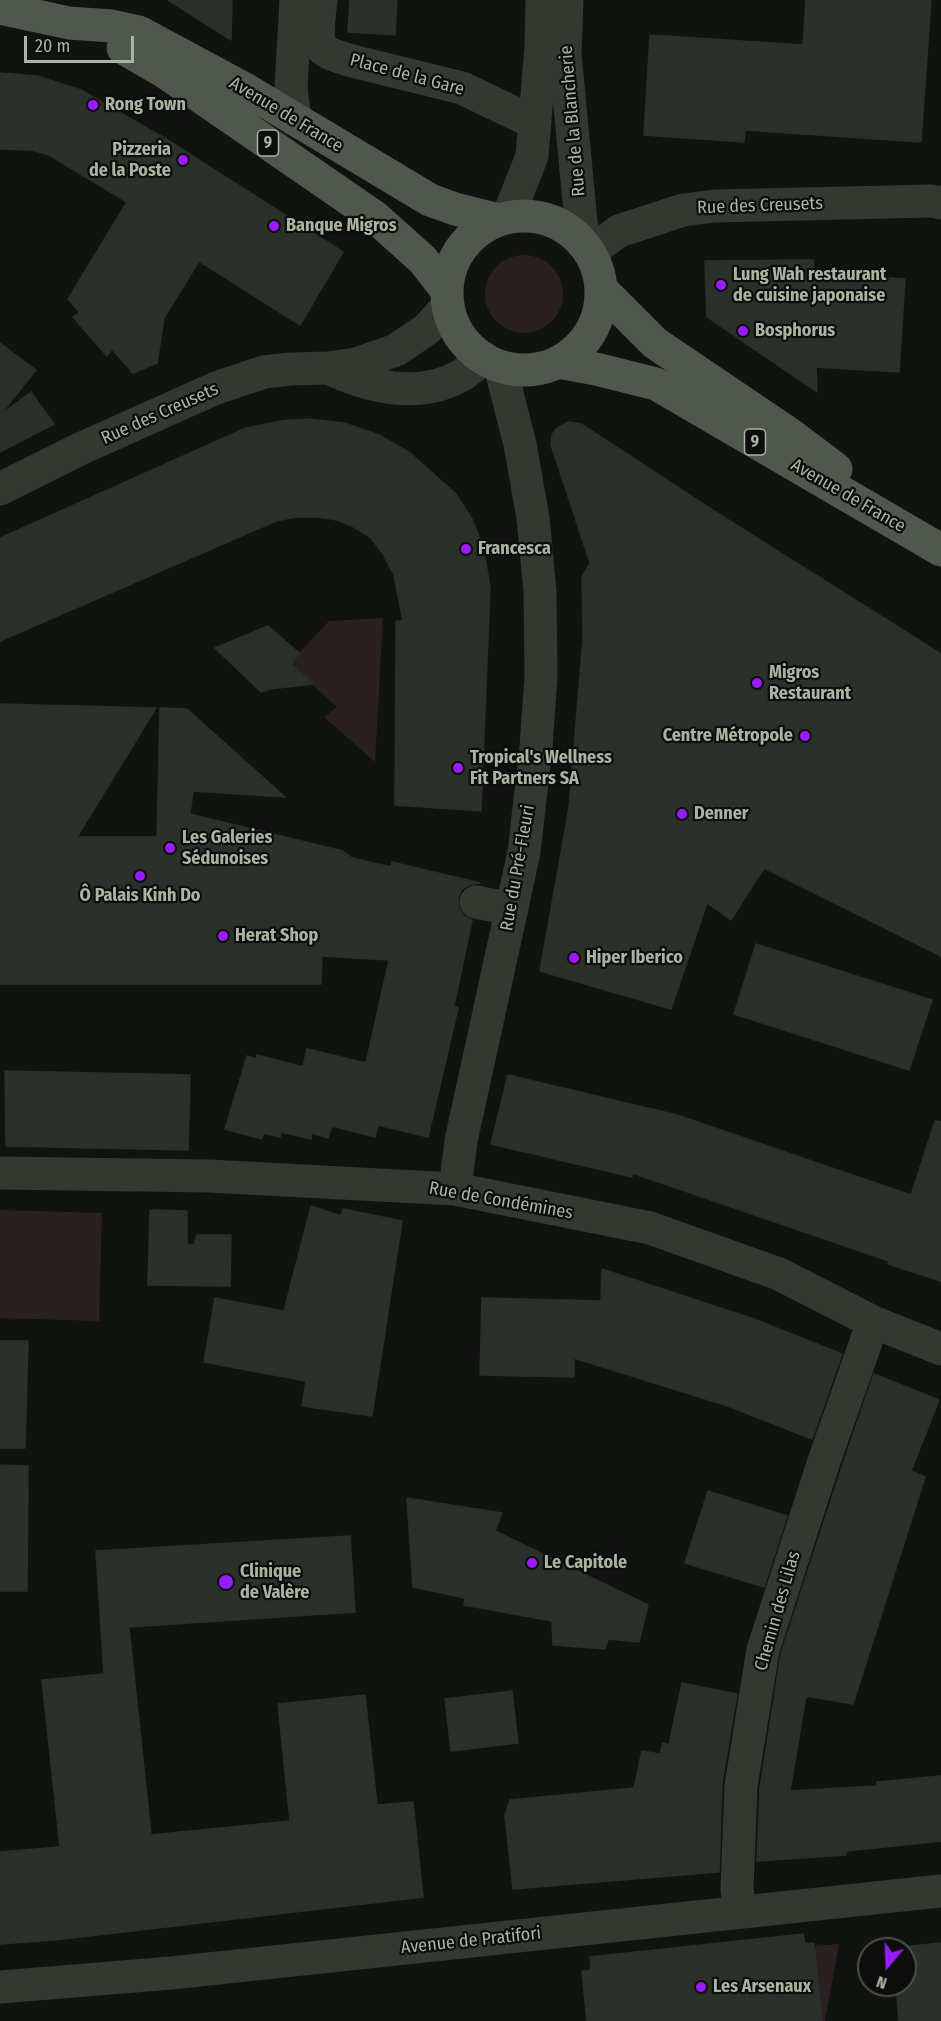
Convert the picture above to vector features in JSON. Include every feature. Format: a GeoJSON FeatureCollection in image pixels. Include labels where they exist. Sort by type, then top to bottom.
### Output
{"type":"FeatureCollection","features":[{"type":"Feature","properties":{"kind":"main road","name":"Avenue de France"},"geometry":{"type":"LineString","coordinates":[[0,8],[69,23],[112,26],[139,32],[233,83],[293,104],[430,200],[455,209],[504,218]]}},
{"type":"Feature","properties":{"kind":"main road","name":"Avenue de France"},"geometry":{"type":"LineString","coordinates":[[69,23],[121,47],[163,71],[375,217],[423,260],[448,299]]}},
{"type":"Feature","properties":{"kind":"main road"},"geometry":{"type":"LineString","coordinates":[[526,215],[546,218],[566,228],[587,248],[598,270],[601,289],[598,314],[590,332],[579,347],[558,362],[530,369],[510,368],[492,362],[469,347],[458,332],[448,299],[450,270],[465,243],[480,229],[504,218],[526,215]]}},
{"type":"Feature","properties":{"kind":"main road","name":"Avenue de France"},"geometry":{"type":"LineString","coordinates":[[601,289],[654,343],[791,435],[941,548]]}},
{"type":"Feature","properties":{"kind":"main road","name":"Avenue de France"},"geometry":{"type":"LineString","coordinates":[[558,362],[656,384],[941,548]]}},
{"type":"Feature","properties":{"kind":"street"},"geometry":{"type":"LineString","coordinates":[[293,104],[296,0]]}},
{"type":"Feature","properties":{"kind":"street","name":"Place de la Gare"},"geometry":{"type":"LineString","coordinates":[[321,0],[319,39],[322,48],[348,60],[462,88],[535,123]]}},
{"type":"Feature","properties":{"kind":"street","name":"Rue de la Blancherie"},"geometry":{"type":"LineString","coordinates":[[504,218],[532,156],[542,0]]}},
{"type":"Feature","properties":{"kind":"street","name":"Rue de la Blancherie"},"geometry":{"type":"LineString","coordinates":[[567,0],[565,54],[587,248]]}},
{"type":"Feature","properties":{"kind":"street"},"geometry":{"type":"LineString","coordinates":[[293,104],[299,71],[314,57],[331,53]]}},
{"type":"Feature","properties":{"kind":"street","name":"Rue des Creusets"},"geometry":{"type":"LineString","coordinates":[[587,248],[619,231],[682,210],[715,206],[932,201],[941,203]]}},
{"type":"Feature","properties":{"kind":"street","name":"Rue des Creusets"},"geometry":{"type":"LineString","coordinates":[[0,489],[80,449],[216,388],[264,372],[328,368],[356,363],[396,350],[427,328],[448,299]]}},
{"type":"Feature","properties":{"kind":"street","name":"Rue des Creusets"},"geometry":{"type":"LineString","coordinates":[[328,368],[346,377],[385,388],[415,389],[436,385],[492,362]]}},
{"type":"Feature","properties":{"kind":"street","name":"Rue du Pré-Fleuri"},"geometry":{"type":"LineString","coordinates":[[455,1189],[461,1142],[524,852],[541,677],[540,591],[533,518],[520,444],[492,362]]}},
{"type":"Feature","properties":{"kind":"street"},"geometry":{"type":"LineString","coordinates":[[476,902],[512,909]]}},
{"type":"Feature","properties":{"kind":"street","name":"Rue de Condémines"},"geometry":{"type":"LineString","coordinates":[[0,1173],[209,1176],[455,1189],[650,1228],[779,1274],[873,1322],[941,1349]]}},
{"type":"Feature","properties":{"kind":"street","name":"Chemin des Lilas"},"geometry":{"type":"LineString","coordinates":[[740,1912],[737,1889],[741,1786],[763,1650],[824,1461],[873,1322]]}},
{"type":"Feature","properties":{"kind":"street","name":"Avenue de Pratifori"},"geometry":{"type":"LineString","coordinates":[[0,1987],[195,1970],[941,1891]]}},
{"type":"Feature","properties":{"kind":"shaded area"},"geometry":{"type":"Polygon","coordinates":[[[516,255],[532,255],[546,261],[557,272],[563,286],[563,302],[557,316],[546,327],[532,333],[516,333],[502,327],[491,316],[485,302],[485,286],[491,272],[502,261],[516,255]]]}},
{"type":"Feature","properties":{"kind":"shaded area"},"geometry":{"type":"Polygon","coordinates":[[[383,618],[375,762],[324,717],[337,707],[293,667],[299,653],[329,621],[383,618]]]}},
{"type":"Feature","properties":{"kind":"shaded area"},"geometry":{"type":"Polygon","coordinates":[[[0,1210],[102,1213],[99,1321],[0,1318],[0,1210]]]}},
{"type":"Feature","properties":{"kind":"shaded area"},"geometry":{"type":"Polygon","coordinates":[[[839,1944],[825,2021],[822,2021],[814,1946],[839,1944]]]}},
{"type":"Feature","properties":{"kind":"building"},"geometry":{"type":"Polygon","coordinates":[[[168,0],[232,0],[231,40],[168,0]]]}},
{"type":"Feature","properties":{"kind":"building"},"geometry":{"type":"Polygon","coordinates":[[[350,0],[397,0],[395,35],[348,32],[350,0]]]}},
{"type":"Feature","properties":{"kind":"building"},"geometry":{"type":"Polygon","coordinates":[[[806,0],[931,0],[921,142],[745,130],[744,142],[644,135],[650,35],[803,45],[806,0]]]}},
{"type":"Feature","properties":{"kind":"building"},"geometry":{"type":"Polygon","coordinates":[[[0,73],[37,76],[81,90],[166,139],[343,252],[300,325],[199,261],[164,318],[157,363],[133,373],[112,349],[107,356],[73,317],[80,313],[68,299],[127,202],[49,155],[32,150],[0,149],[0,73]]]}},
{"type":"Feature","properties":{"kind":"building"},"geometry":{"type":"Polygon","coordinates":[[[813,260],[814,274],[905,279],[899,372],[816,367],[817,392],[707,317],[705,261],[813,260]]]}},
{"type":"Feature","properties":{"kind":"building"},"geometry":{"type":"Polygon","coordinates":[[[0,343],[36,370],[0,415],[0,343]]]}},
{"type":"Feature","properties":{"kind":"building"},"geometry":{"type":"Polygon","coordinates":[[[31,392],[54,424],[0,452],[0,415],[31,392]]]}},
{"type":"Feature","properties":{"kind":"building"},"geometry":{"type":"Polygon","coordinates":[[[308,419],[344,423],[379,435],[410,453],[455,493],[472,519],[483,547],[490,587],[481,811],[395,805],[396,621],[403,621],[394,575],[383,554],[370,537],[337,520],[295,517],[276,521],[0,641],[0,538],[246,428],[281,421],[308,419]]]}},
{"type":"Feature","properties":{"kind":"building","name":"Centre Métropole"},"geometry":{"type":"Polygon","coordinates":[[[568,422],[581,424],[941,654],[941,956],[764,868],[731,920],[707,903],[671,1009],[540,971],[569,808],[583,638],[582,577],[590,563],[551,445],[552,435],[556,429],[568,422]]]}},
{"type":"Feature","properties":{"kind":"building"},"geometry":{"type":"Polygon","coordinates":[[[268,626],[299,653],[292,665],[313,684],[261,692],[215,648],[268,626]]]}},
{"type":"Feature","properties":{"kind":"building"},"geometry":{"type":"Polygon","coordinates":[[[0,704],[156,708],[77,837],[157,837],[160,708],[187,709],[285,797],[193,791],[190,814],[343,851],[352,858],[391,867],[392,862],[480,883],[462,889],[458,898],[459,909],[464,916],[472,920],[454,1006],[458,1008],[428,1137],[378,1125],[375,1137],[332,1126],[328,1138],[312,1133],[311,1139],[281,1132],[280,1137],[264,1133],[262,1139],[225,1129],[247,1056],[256,1059],[257,1055],[303,1067],[307,1049],[366,1063],[389,960],[322,956],[321,984],[0,984],[0,704]]]}},
{"type":"Feature","properties":{"kind":"building"},"geometry":{"type":"Polygon","coordinates":[[[756,944],[932,1000],[909,1070],[734,1014],[756,944]]]}},
{"type":"Feature","properties":{"kind":"building"},"geometry":{"type":"Polygon","coordinates":[[[5,1071],[190,1075],[188,1150],[6,1146],[5,1071]]]}},
{"type":"Feature","properties":{"kind":"building"},"geometry":{"type":"Polygon","coordinates":[[[508,1075],[677,1115],[911,1195],[935,1121],[941,1122],[941,1281],[632,1173],[632,1177],[491,1144],[508,1075]]]}},
{"type":"Feature","properties":{"kind":"building"},"geometry":{"type":"Polygon","coordinates":[[[311,1206],[341,1216],[343,1209],[402,1221],[372,1416],[302,1406],[306,1381],[204,1362],[215,1298],[284,1311],[311,1206]]]}},
{"type":"Feature","properties":{"kind":"building"},"geometry":{"type":"Polygon","coordinates":[[[150,1210],[187,1211],[187,1244],[194,1245],[197,1235],[231,1235],[230,1286],[148,1285],[150,1210]]]}},
{"type":"Feature","properties":{"kind":"building"},"geometry":{"type":"Polygon","coordinates":[[[602,1269],[754,1319],[842,1354],[812,1439],[728,1406],[574,1358],[574,1377],[480,1375],[482,1298],[601,1301],[602,1269]]]}},
{"type":"Feature","properties":{"kind":"building"},"geometry":{"type":"Polygon","coordinates":[[[0,1341],[28,1341],[25,1448],[0,1448],[0,1341]]]}},
{"type":"Feature","properties":{"kind":"building"},"geometry":{"type":"Polygon","coordinates":[[[874,1374],[939,1400],[911,1471],[925,1477],[853,1704],[806,1696],[790,1791],[877,1786],[877,1782],[941,1776],[941,1841],[846,1851],[846,1855],[757,1861],[760,1788],[781,1654],[874,1374]]]}},
{"type":"Feature","properties":{"kind":"building"},"geometry":{"type":"Polygon","coordinates":[[[0,1465],[28,1466],[27,1591],[0,1591],[0,1465]]]}},
{"type":"Feature","properties":{"kind":"building"},"geometry":{"type":"Polygon","coordinates":[[[708,1491],[787,1516],[764,1587],[685,1563],[708,1491]]]}},
{"type":"Feature","properties":{"kind":"building","name":"Le Capitole"},"geometry":{"type":"Polygon","coordinates":[[[407,1498],[502,1513],[495,1531],[648,1605],[639,1642],[608,1639],[605,1649],[553,1645],[552,1621],[464,1605],[465,1598],[413,1587],[407,1498]]]}},
{"type":"Feature","properties":{"kind":"building"},"geometry":{"type":"Polygon","coordinates":[[[350,1536],[355,1612],[129,1627],[151,1835],[290,1821],[278,1704],[365,1695],[377,1805],[413,1802],[423,1897],[55,1940],[0,1944],[0,1852],[60,1847],[42,1680],[104,1674],[96,1551],[350,1536]]]}},
{"type":"Feature","properties":{"kind":"building"},"geometry":{"type":"Polygon","coordinates":[[[682,1683],[737,1694],[722,1783],[719,1872],[513,1889],[505,1816],[510,1800],[634,1788],[642,1751],[660,1754],[663,1743],[669,1745],[682,1683]]]}},
{"type":"Feature","properties":{"kind":"building"},"geometry":{"type":"Polygon","coordinates":[[[512,1691],[518,1743],[451,1751],[445,1699],[512,1691]]]}},
{"type":"Feature","properties":{"kind":"building","name":"Les Arsenaux"},"geometry":{"type":"Polygon","coordinates":[[[803,1934],[805,1944],[814,1943],[822,2021],[587,2021],[582,1971],[591,1970],[590,1957],[803,1934]]]}},
{"type":"Feature","properties":{"kind":"building"},"geometry":{"type":"Polygon","coordinates":[[[941,1943],[941,2021],[899,2021],[897,1997],[917,1997],[917,1945],[941,1943]]]}},
{"type":"Feature","properties":{"kind":"place","name":"Rong Town"},"geometry":{"type":"Point","coordinates":[93,105]}},
{"type":"Feature","properties":{"kind":"place","name":"Pizzeria de la Poste"},"geometry":{"type":"Point","coordinates":[183,160]}},
{"type":"Feature","properties":{"kind":"place","name":"Banque Migros"},"geometry":{"type":"Point","coordinates":[274,226]}},
{"type":"Feature","properties":{"kind":"place","name":"Lung Wah restaurant de cuisine japonaise"},"geometry":{"type":"Point","coordinates":[721,285]}},
{"type":"Feature","properties":{"kind":"place","name":"Bosphorus"},"geometry":{"type":"Point","coordinates":[743,331]}},
{"type":"Feature","properties":{"kind":"place","name":"Francesca"},"geometry":{"type":"Point","coordinates":[466,549]}},
{"type":"Feature","properties":{"kind":"place","name":"Migros Restaurant"},"geometry":{"type":"Point","coordinates":[757,683]}},
{"type":"Feature","properties":{"kind":"place","name":"Centre Métropole"},"geometry":{"type":"Point","coordinates":[805,736]}},
{"type":"Feature","properties":{"kind":"place","name":"Tropical's Wellness Fit Partners SA"},"geometry":{"type":"Point","coordinates":[458,768]}},
{"type":"Feature","properties":{"kind":"place","name":"Denner"},"geometry":{"type":"Point","coordinates":[682,814]}},
{"type":"Feature","properties":{"kind":"place","name":"Les Galeries Sédunoises"},"geometry":{"type":"Point","coordinates":[170,848]}},
{"type":"Feature","properties":{"kind":"place","name":"Ô Palais Kinh Do"},"geometry":{"type":"Point","coordinates":[140,876]}},
{"type":"Feature","properties":{"kind":"place","name":"Herat Shop"},"geometry":{"type":"Point","coordinates":[223,936]}},
{"type":"Feature","properties":{"kind":"place","name":"Hiper Iberico"},"geometry":{"type":"Point","coordinates":[574,958]}},
{"type":"Feature","properties":{"kind":"place","name":"Le Capitole"},"geometry":{"type":"Point","coordinates":[532,1563]}},
{"type":"Feature","properties":{"kind":"place","name":"Clinique de Valère"},"geometry":{"type":"Point","coordinates":[226,1582]}},
{"type":"Feature","properties":{"kind":"place","name":"Les Arsenaux"},"geometry":{"type":"Point","coordinates":[701,1987]}}]}
